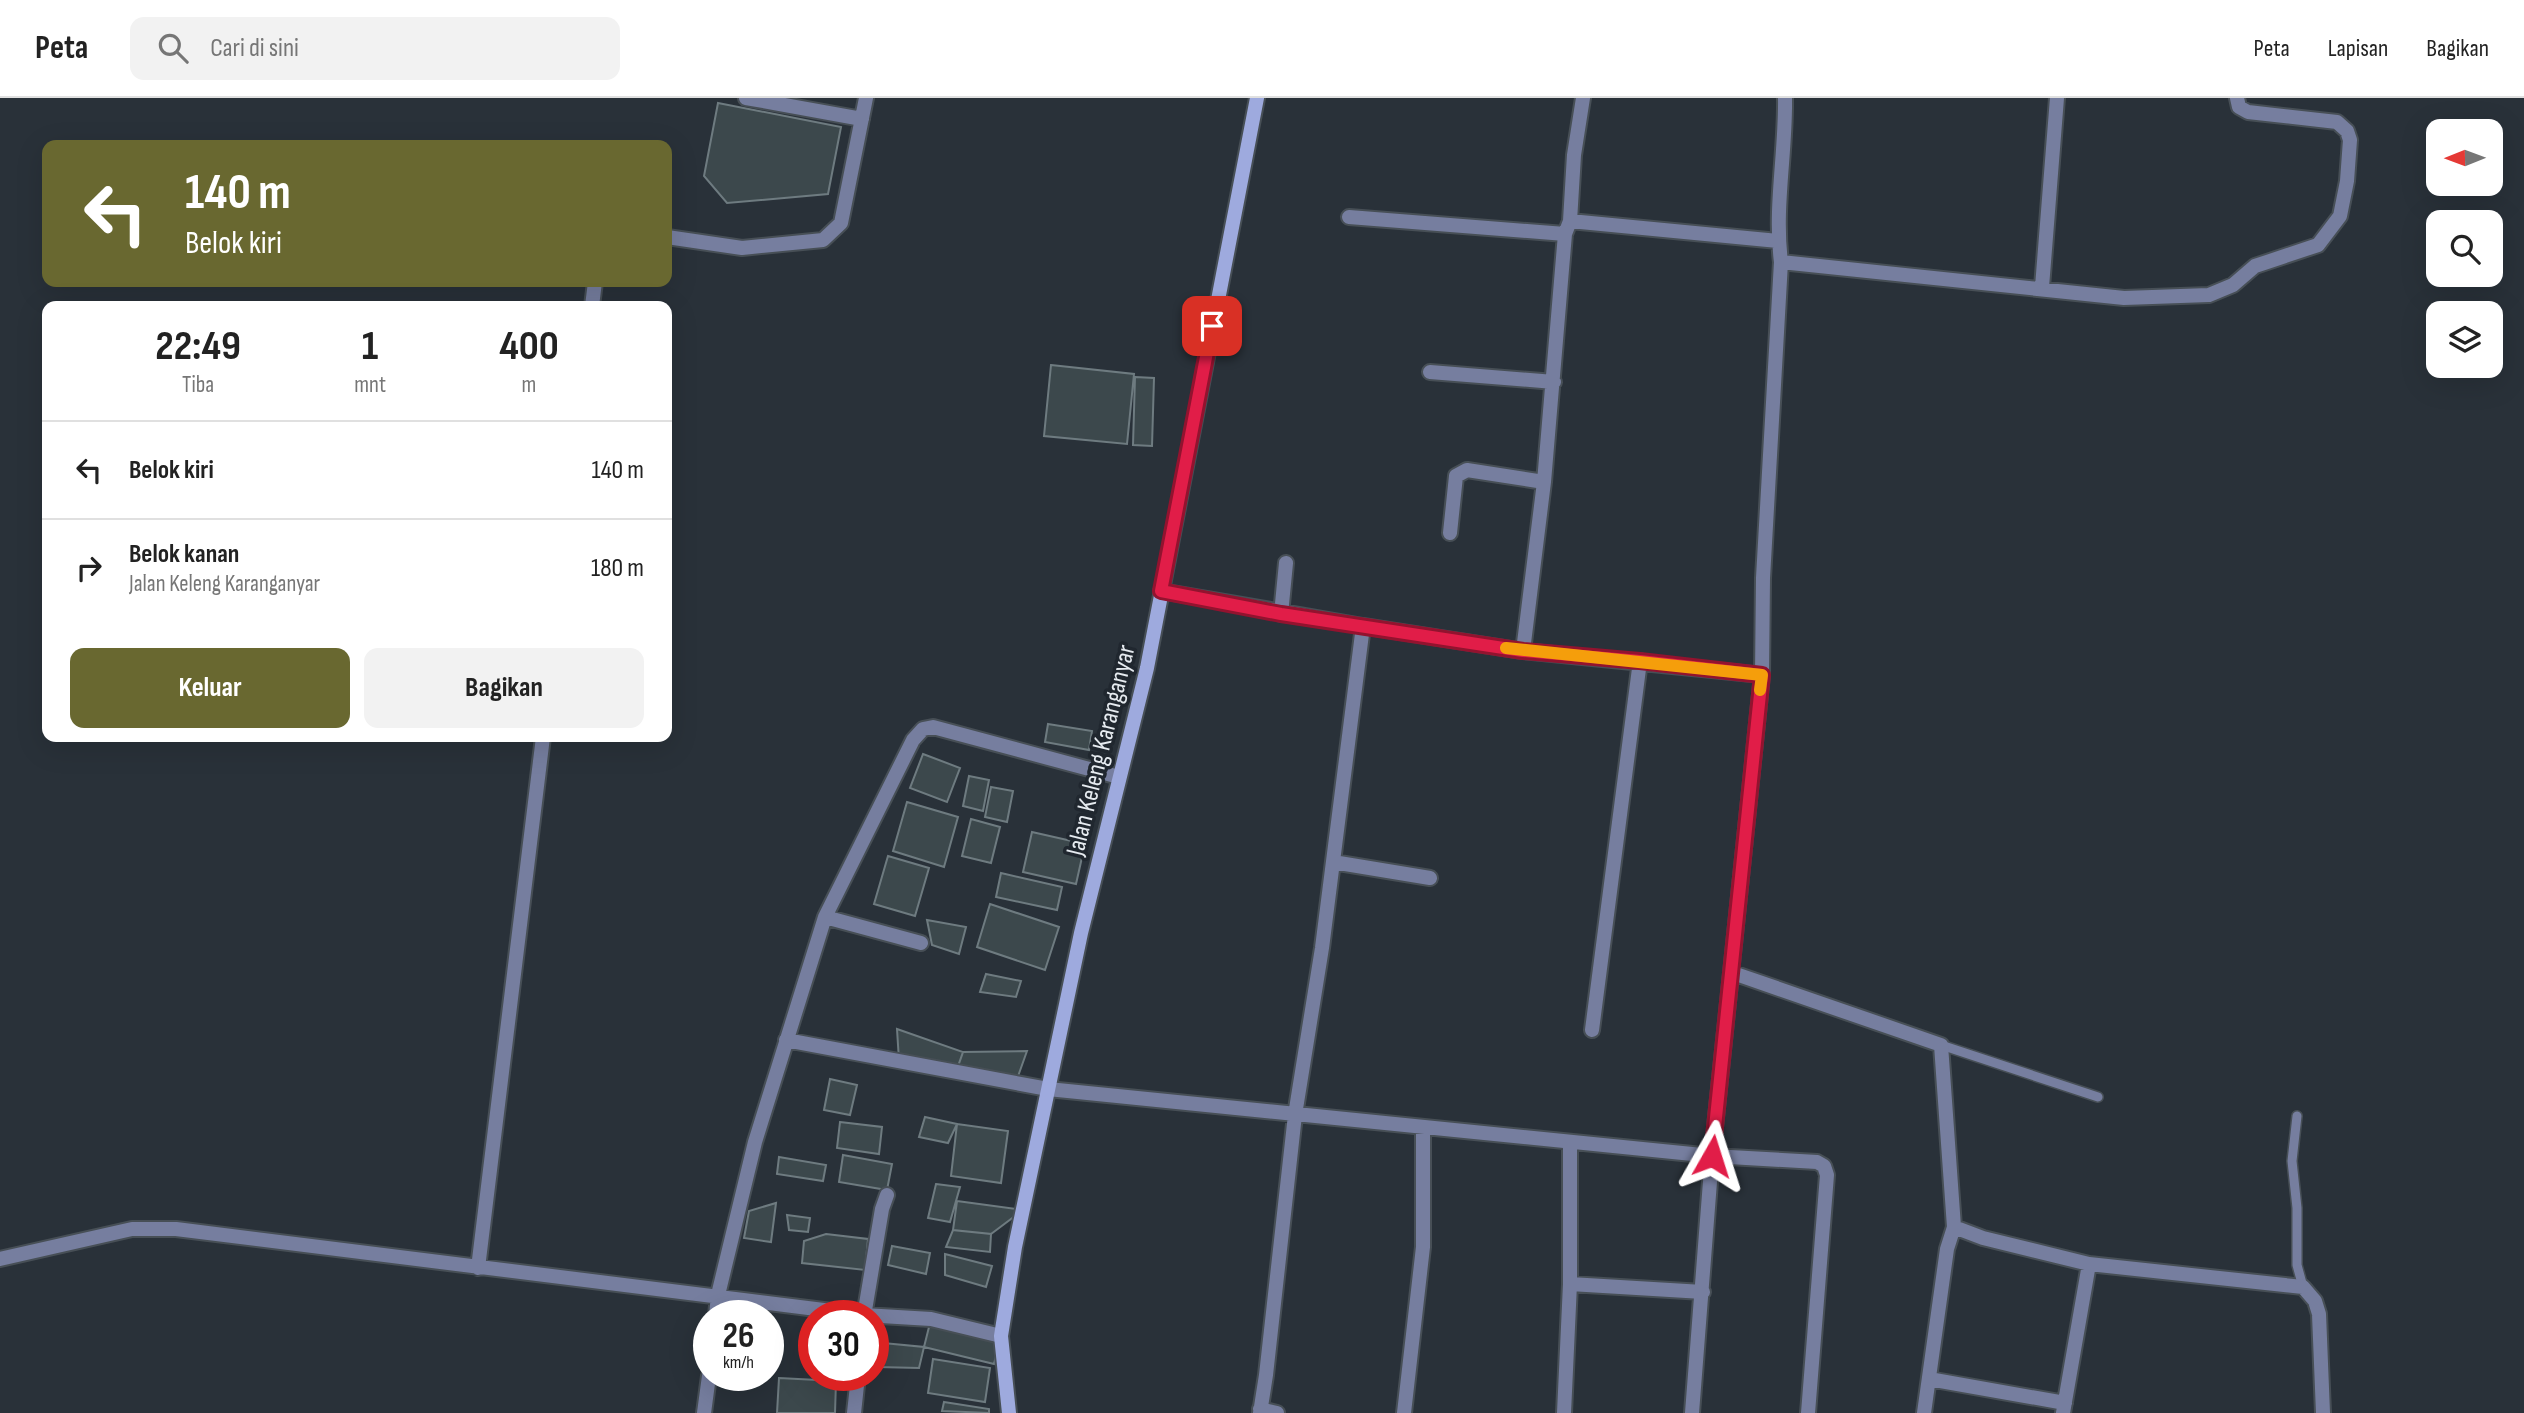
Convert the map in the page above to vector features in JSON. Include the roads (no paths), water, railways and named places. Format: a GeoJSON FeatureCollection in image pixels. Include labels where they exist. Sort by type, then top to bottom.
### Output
{"type":"FeatureCollection","features":[{"type":"Feature","properties":{"kind":"main road","name":"Jalan Keleng Karanganyar"},"geometry":{"type":"LineString","coordinates":[[1009,1413],[1001,1336],[1016,1247],[1081,933],[1147,668],[1256,98]]}},
{"type":"Feature","properties":{"kind":"street"},"geometry":{"type":"LineString","coordinates":[[747,98],[862,119]]}},
{"type":"Feature","properties":{"kind":"street"},"geometry":{"type":"LineString","coordinates":[[672,238],[742,248],[823,240],[841,223],[866,98]]}},
{"type":"Feature","properties":{"kind":"street"},"geometry":{"type":"LineString","coordinates":[[1523,651],[1544,482],[1574,156],[1583,98]]}},
{"type":"Feature","properties":{"kind":"street"},"geometry":{"type":"LineString","coordinates":[[1692,1413],[1712,1156],[1762,675],[1763,578],[1781,261],[1778,241],[1785,135],[1784,98]]}},
{"type":"Feature","properties":{"kind":"street"},"geometry":{"type":"LineString","coordinates":[[2042,287],[2057,98]]}},
{"type":"Feature","properties":{"kind":"street"},"geometry":{"type":"LineString","coordinates":[[1781,261],[2042,287],[2124,298],[2209,295],[2233,285],[2255,266],[2318,245],[2340,216],[2347,181],[2350,141],[2347,131],[2337,122],[2248,112],[2239,107],[2237,98]]}},
{"type":"Feature","properties":{"kind":"street"},"geometry":{"type":"LineString","coordinates":[[1349,217],[1778,241]]}},
{"type":"Feature","properties":{"kind":"street"},"geometry":{"type":"LineString","coordinates":[[1430,372],[1554,382]]}},
{"type":"Feature","properties":{"kind":"street"},"geometry":{"type":"LineString","coordinates":[[1450,533],[1456,476],[1461,471],[1544,482]]}},
{"type":"Feature","properties":{"kind":"street"},"geometry":{"type":"LineString","coordinates":[[1281,614],[1286,563]]}},
{"type":"Feature","properties":{"kind":"street"},"geometry":{"type":"LineString","coordinates":[[1161,591],[1281,614],[1523,651],[1762,675]]}},
{"type":"Feature","properties":{"kind":"street"},"geometry":{"type":"LineString","coordinates":[[1277,1413],[1260,1411],[1296,1115],[1333,862],[1363,626]]}},
{"type":"Feature","properties":{"kind":"street"},"geometry":{"type":"LineString","coordinates":[[1592,1030],[1640,661]]}},
{"type":"Feature","properties":{"kind":"street"},"geometry":{"type":"LineString","coordinates":[[718,1300],[755,1142],[825,917],[914,740],[923,729],[933,727],[1119,777]]}},
{"type":"Feature","properties":{"kind":"street"},"geometry":{"type":"LineString","coordinates":[[478,1268],[542,742]]}},
{"type":"Feature","properties":{"kind":"street"},"geometry":{"type":"LineString","coordinates":[[1333,862],[1430,878]]}},
{"type":"Feature","properties":{"kind":"street"},"geometry":{"type":"LineString","coordinates":[[825,917],[921,943]]}},
{"type":"Feature","properties":{"kind":"street"},"geometry":{"type":"LineString","coordinates":[[1732,973],[1941,1045],[1954,1227],[1947,1249],[1924,1413]]}},
{"type":"Feature","properties":{"kind":"street"},"geometry":{"type":"LineString","coordinates":[[786,1040],[1048,1088],[1570,1143],[1817,1162],[1824,1166],[1826,1175],[1808,1413]]}},
{"type":"Feature","properties":{"kind":"street"},"geometry":{"type":"LineString","coordinates":[[1404,1413],[1423,1247],[1423,1127]]}},
{"type":"Feature","properties":{"kind":"street"},"geometry":{"type":"LineString","coordinates":[[1564,1413],[1570,1284],[1570,1143]]}},
{"type":"Feature","properties":{"kind":"street"},"geometry":{"type":"LineString","coordinates":[[867,1300],[882,1209],[887,1195]]}},
{"type":"Feature","properties":{"kind":"street"},"geometry":{"type":"LineString","coordinates":[[1954,1227],[1983,1238],[2089,1264],[2303,1287],[2315,1301],[2319,1314],[2323,1413]]}},
{"type":"Feature","properties":{"kind":"street"},"geometry":{"type":"LineString","coordinates":[[0,1259],[132,1229],[176,1229],[798,1306]]}},
{"type":"Feature","properties":{"kind":"street"},"geometry":{"type":"LineString","coordinates":[[1929,1379],[2064,1408],[2089,1264]]}},
{"type":"Feature","properties":{"kind":"street"},"geometry":{"type":"LineString","coordinates":[[1570,1284],[1703,1292]]}},
{"type":"Feature","properties":{"kind":"street"},"geometry":{"type":"LineString","coordinates":[[889,1316],[931,1319],[1001,1336]]}},
{"type":"Feature","properties":{"kind":"street"},"geometry":{"type":"LineString","coordinates":[[704,1413],[707,1391]]}},
{"type":"Feature","properties":{"kind":"street"},"geometry":{"type":"LineString","coordinates":[[854,1413],[856,1391]]}},
{"type":"Feature","properties":{"kind":"lane"},"geometry":{"type":"LineString","coordinates":[[1941,1045],[2098,1097]]}},
{"type":"Feature","properties":{"kind":"lane"},"geometry":{"type":"LineString","coordinates":[[2297,1116],[2292,1161],[2297,1208],[2297,1265],[2303,1287]]}}]}
